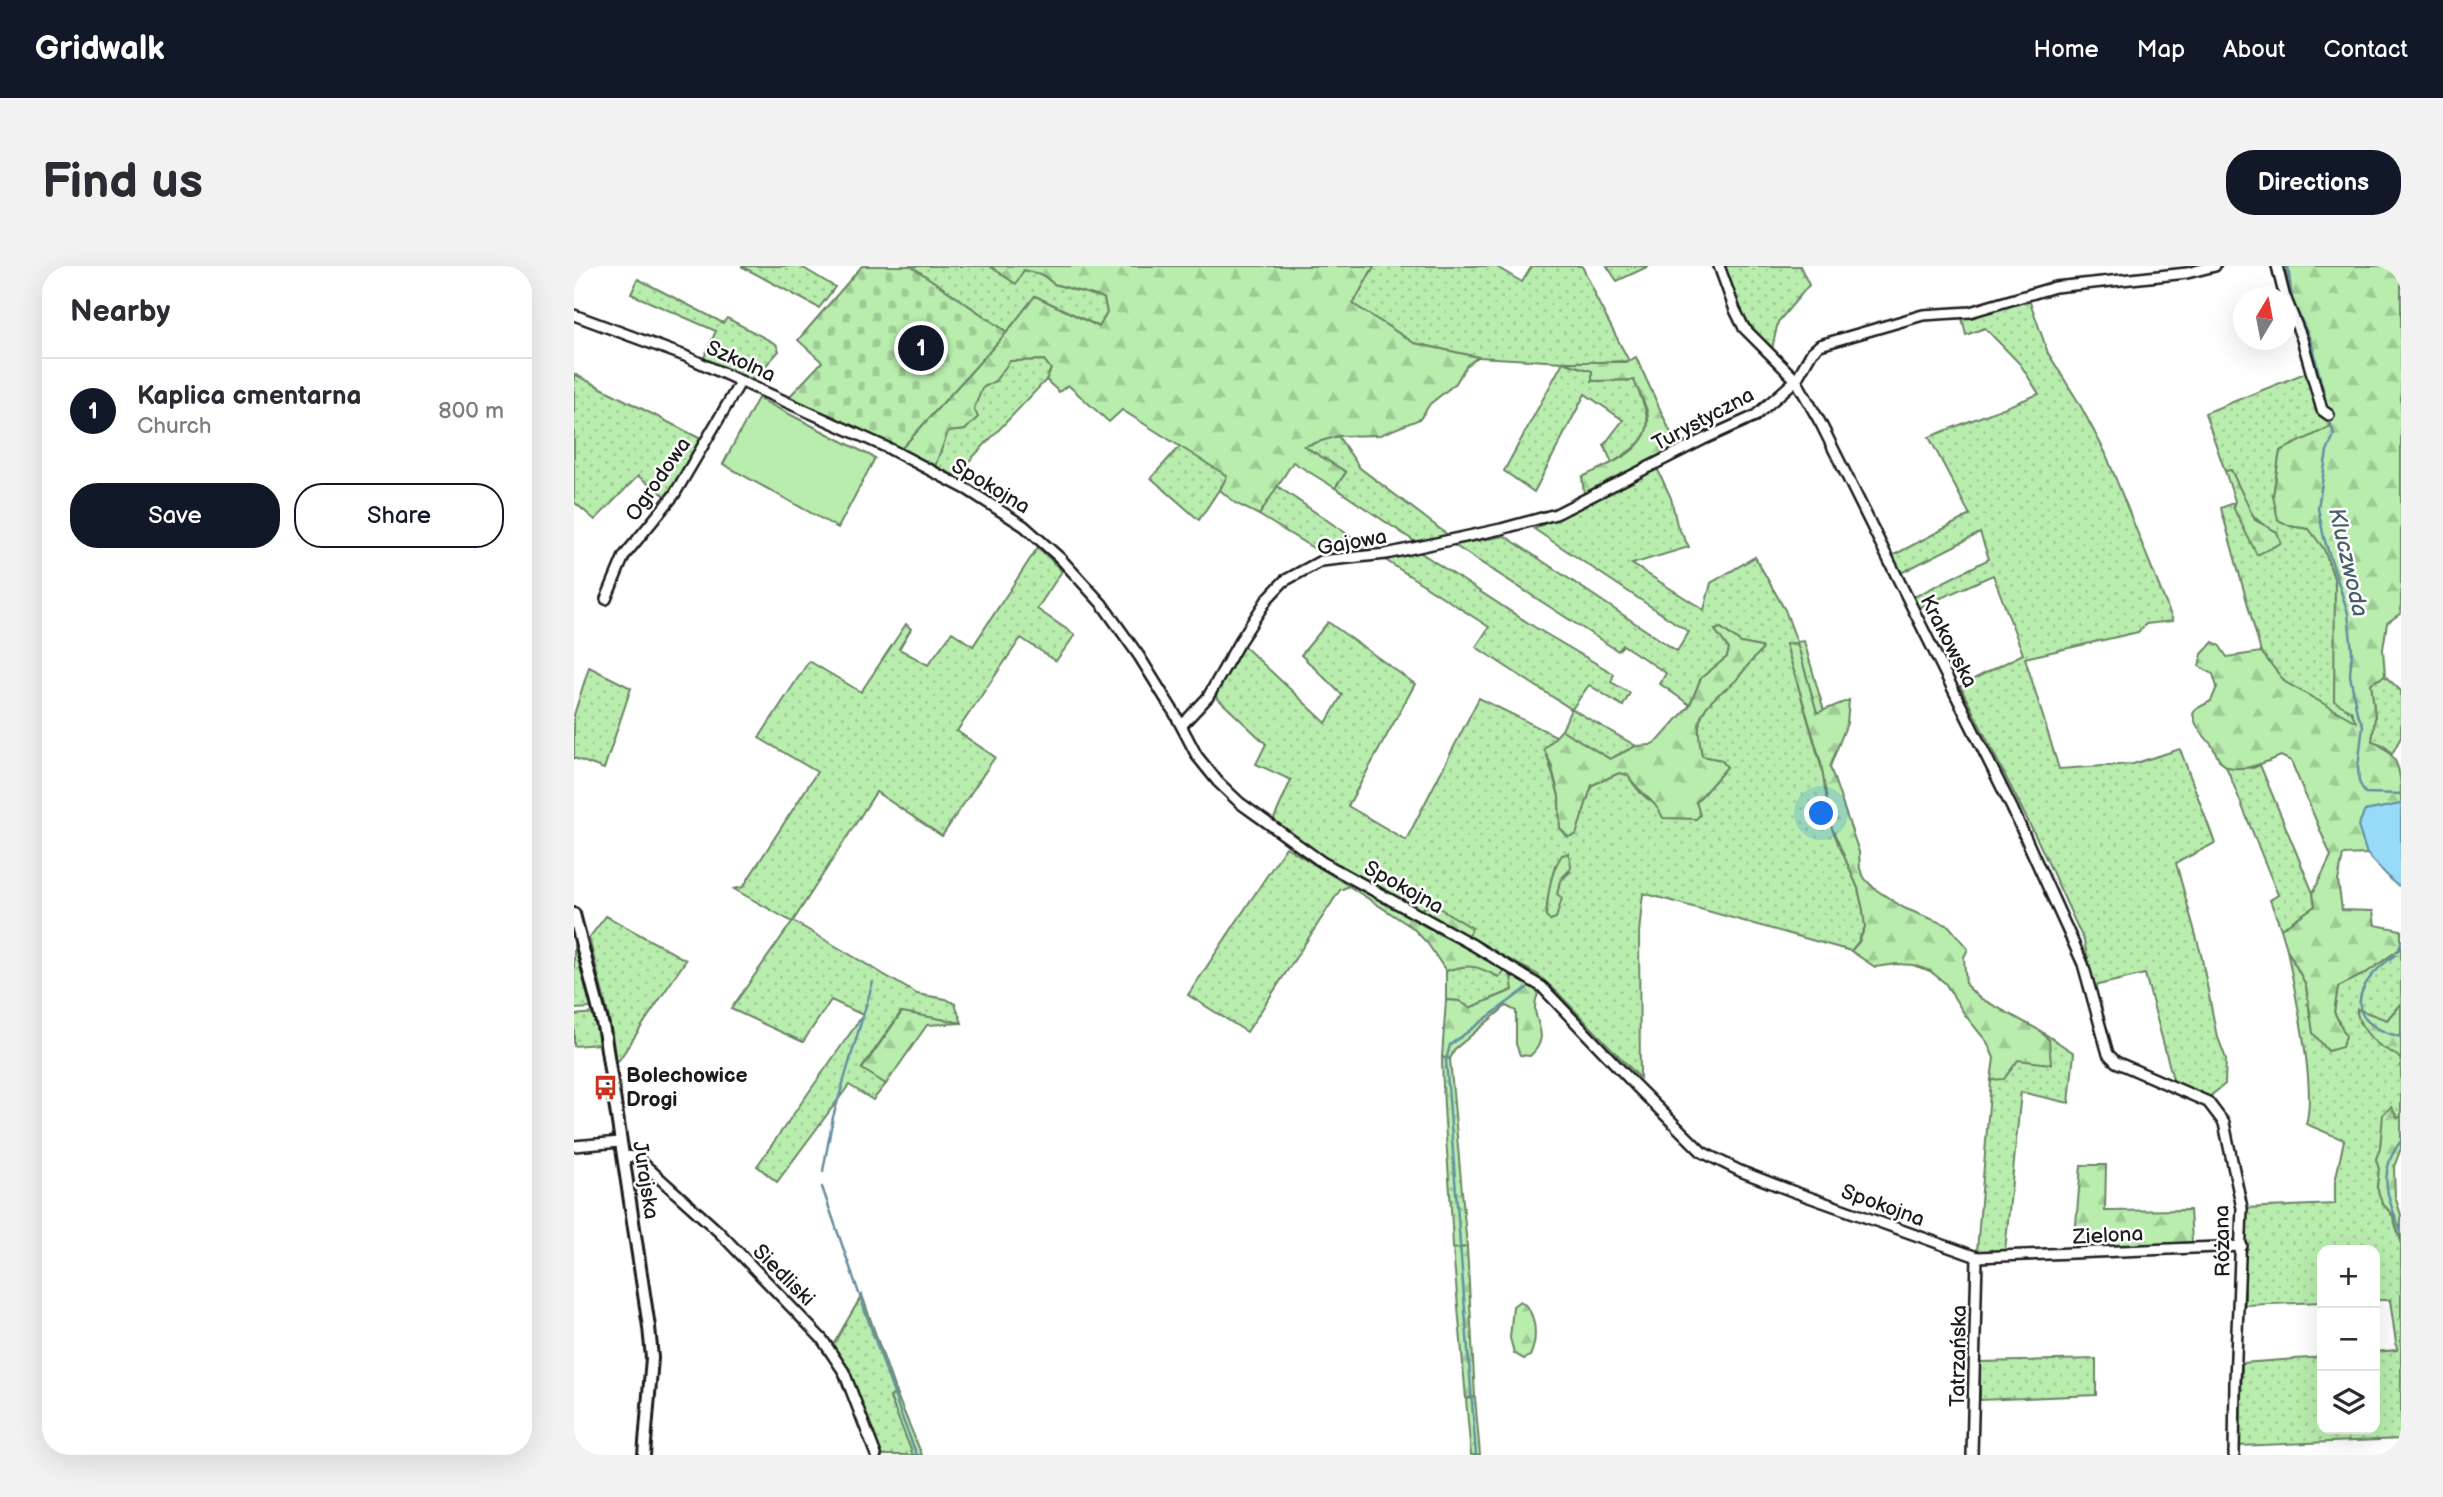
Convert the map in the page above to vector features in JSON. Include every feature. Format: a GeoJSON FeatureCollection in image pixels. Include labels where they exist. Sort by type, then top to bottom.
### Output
{"type":"FeatureCollection","features":[{"type":"Feature","properties":{"kind":"street","name":"Krakowska"},"geometry":{"type":"LineString","coordinates":[[1719,266],[1744,328],[1796,380],[1821,424],[2012,808],[2083,964],[2108,1054]]}},
{"type":"Feature","properties":{"kind":"street","name":"Turystyczna"},"geometry":{"type":"LineString","coordinates":[[1559,512],[1755,416],[1796,380],[1812,352],[1820,345],[1923,315],[1970,312],[2070,284],[2186,273],[2214,266]]}},
{"type":"Feature","properties":{"kind":"street"},"geometry":{"type":"LineString","coordinates":[[2277,266],[2282,287]]}},
{"type":"Feature","properties":{"kind":"street","name":"Szkolna"},"geometry":{"type":"LineString","coordinates":[[574,315],[685,356],[890,449]]}},
{"type":"Feature","properties":{"kind":"street"},"geometry":{"type":"LineString","coordinates":[[2296,325],[2322,410],[2329,415]]}},
{"type":"Feature","properties":{"kind":"street","name":"Ogrodowa"},"geometry":{"type":"LineString","coordinates":[[607,599],[624,556],[674,495],[741,381]]}},
{"type":"Feature","properties":{"kind":"street","name":"Spokojna"},"geometry":{"type":"LineString","coordinates":[[890,449],[968,490],[1024,526],[1060,558],[1114,620],[1182,724],[1197,755],[1218,782],[1240,803],[1322,862],[1473,945],[1542,987],[1702,1152],[1792,1191],[1977,1257]]}},
{"type":"Feature","properties":{"kind":"street","name":"Gajowa"},"geometry":{"type":"LineString","coordinates":[[1182,724],[1208,697],[1238,644],[1277,586],[1313,565],[1321,561],[1386,554],[1444,542],[1522,524],[1559,512]]}},
{"type":"Feature","properties":{"kind":"street","name":"Jurajska"},"geometry":{"type":"LineString","coordinates":[[574,914],[600,1011],[649,1327],[652,1358],[643,1455]]}},
{"type":"Feature","properties":{"kind":"street","name":"Różana"},"geometry":{"type":"LineString","coordinates":[[2108,1054],[2116,1062],[2208,1102],[2224,1123],[2242,1208],[2234,1455]]}},
{"type":"Feature","properties":{"kind":"street"},"geometry":{"type":"LineString","coordinates":[[574,1146],[620,1142]]}},
{"type":"Feature","properties":{"kind":"street","name":"Siedliski"},"geometry":{"type":"LineString","coordinates":[[623,1156],[636,1157],[704,1218],[822,1339],[844,1372],[876,1455]]}},
{"type":"Feature","properties":{"kind":"street","name":"Zielona"},"geometry":{"type":"LineString","coordinates":[[1977,1257],[2242,1246]]}},
{"type":"Feature","properties":{"kind":"street","name":"Tatrzańska"},"geometry":{"type":"LineString","coordinates":[[1972,1455],[1977,1257]]}},
{"type":"Feature","properties":{"kind":"green space"},"geometry":{"type":"Polygon","coordinates":[[[741,266],[800,266],[835,287],[819,308],[741,266]]]}},
{"type":"Feature","properties":{"kind":"green space"},"geometry":{"type":"Polygon","coordinates":[[[862,266],[911,266],[1007,332],[901,449],[789,397],[822,362],[798,340],[862,266]]]}},
{"type":"Feature","properties":{"kind":"green space"},"geometry":{"type":"Polygon","coordinates":[[[911,266],[990,266],[1015,283],[1024,270],[1044,276],[1054,284],[1104,298],[1107,313],[1100,327],[1035,296],[1007,332],[911,266]]]}},
{"type":"Feature","properties":{"kind":"green space"},"geometry":{"type":"Polygon","coordinates":[[[990,266],[1374,266],[1353,304],[1414,343],[1478,357],[1466,366],[1456,383],[1430,404],[1420,419],[1380,435],[1338,436],[1304,446],[1346,472],[1335,488],[1293,462],[1259,515],[1235,503],[1220,490],[1227,476],[1122,410],[1109,422],[1068,385],[1059,392],[1046,380],[1051,369],[1044,360],[1010,361],[995,381],[982,388],[974,409],[978,417],[965,430],[948,432],[935,466],[901,449],[1007,332],[1035,296],[1099,327],[1107,313],[1104,298],[1054,284],[1044,276],[1024,270],[1016,284],[990,266]]]}},
{"type":"Feature","properties":{"kind":"green space"},"geometry":{"type":"Polygon","coordinates":[[[1374,266],[1495,266],[1522,282],[1532,266],[1582,266],[1629,361],[1566,363],[1593,371],[1592,381],[1634,380],[1647,419],[1644,437],[1612,463],[1604,445],[1623,420],[1585,394],[1534,492],[1504,471],[1563,362],[1478,357],[1414,343],[1353,304],[1374,266]]]}},
{"type":"Feature","properties":{"kind":"green space"},"geometry":{"type":"Polygon","coordinates":[[[1607,266],[1649,266],[1617,281],[1607,266]]]}},
{"type":"Feature","properties":{"kind":"green space"},"geometry":{"type":"Polygon","coordinates":[[[1723,266],[1800,266],[1809,285],[1778,322],[1772,349],[1745,320],[1723,266]]]}},
{"type":"Feature","properties":{"kind":"green space"},"geometry":{"type":"Polygon","coordinates":[[[2285,266],[2401,266],[2401,613],[2387,623],[2383,649],[2385,676],[2371,683],[2375,717],[2372,741],[2382,746],[2394,759],[2401,783],[2401,804],[2365,811],[2358,826],[2367,854],[2343,855],[2338,881],[2342,910],[2373,911],[2375,925],[2401,930],[2401,948],[2366,973],[2338,987],[2334,1012],[2346,1036],[2342,1047],[2328,1051],[2313,1033],[2306,985],[2287,949],[2281,929],[2315,906],[2313,893],[2331,856],[2291,761],[2281,756],[2251,767],[2228,767],[2220,761],[2212,745],[2199,730],[2193,714],[2196,709],[2211,701],[2217,687],[2213,674],[2199,666],[2202,654],[2213,642],[2219,645],[2227,657],[2261,652],[2285,682],[2356,722],[2351,711],[2334,701],[2335,581],[2324,549],[2309,529],[2290,526],[2278,520],[2273,496],[2280,451],[2330,427],[2315,369],[2296,314],[2296,287],[2289,287],[2285,266]]]}},
{"type":"Feature","properties":{"kind":"green space"},"geometry":{"type":"Polygon","coordinates":[[[638,279],[723,323],[727,318],[776,344],[779,351],[753,380],[703,360],[716,331],[631,294],[638,279]]]}},
{"type":"Feature","properties":{"kind":"green space"},"geometry":{"type":"Polygon","coordinates":[[[2029,299],[2048,353],[2105,452],[2173,621],[2146,624],[2138,632],[2025,658],[2059,769],[2133,764],[2180,749],[2215,843],[2176,863],[2201,954],[2216,1032],[2226,1059],[2225,1084],[2208,1098],[2174,1083],[2145,974],[2094,986],[2084,941],[2039,843],[1960,686],[2023,654],[1993,575],[1916,609],[1912,598],[1989,559],[1980,533],[1899,574],[1890,557],[1970,515],[1929,437],[2039,394],[2020,364],[1985,328],[1966,335],[1962,318],[2029,299]]]}},
{"type":"Feature","properties":{"kind":"green space"},"geometry":{"type":"Polygon","coordinates":[[[1636,357],[1677,446],[1584,494],[1582,477],[1617,460],[1638,445],[1648,424],[1647,411],[1634,380],[1592,381],[1592,371],[1563,362],[1626,362],[1636,357]]]}},
{"type":"Feature","properties":{"kind":"green space"},"geometry":{"type":"Polygon","coordinates":[[[1044,360],[1051,369],[1046,380],[955,476],[935,466],[948,431],[965,430],[982,388],[995,381],[1010,361],[1044,360]]]}},
{"type":"Feature","properties":{"kind":"green space"},"geometry":{"type":"Polygon","coordinates":[[[2315,369],[2330,427],[2280,452],[2273,496],[2290,526],[2310,529],[2324,549],[2335,581],[2336,612],[2351,711],[2357,723],[2285,682],[2261,652],[2221,508],[2235,502],[2257,555],[2277,532],[2252,514],[2231,470],[2225,471],[2205,413],[2315,369]]]}},
{"type":"Feature","properties":{"kind":"green space"},"geometry":{"type":"Polygon","coordinates":[[[574,374],[701,439],[667,497],[638,476],[595,520],[574,502],[574,374]]]}},
{"type":"Feature","properties":{"kind":"green space"},"geometry":{"type":"Polygon","coordinates":[[[758,398],[875,458],[838,528],[723,464],[758,398]]]}},
{"type":"Feature","properties":{"kind":"green space"},"geometry":{"type":"Polygon","coordinates":[[[1338,436],[1360,468],[1448,535],[1417,543],[1335,488],[1346,472],[1304,446],[1338,436]]]}},
{"type":"Feature","properties":{"kind":"green space"},"geometry":{"type":"Polygon","coordinates":[[[1180,446],[1228,476],[1199,520],[1151,478],[1180,446]]]}},
{"type":"Feature","properties":{"kind":"green space"},"geometry":{"type":"Polygon","coordinates":[[[1657,468],[1671,498],[1677,525],[1689,547],[1632,564],[1704,610],[1711,583],[1755,557],[1785,610],[1797,642],[1804,641],[1824,711],[1817,713],[1797,643],[1786,644],[1823,773],[1831,826],[1858,888],[1863,910],[1865,927],[1851,951],[1643,893],[1639,933],[1640,1078],[1537,974],[1467,938],[1431,903],[1420,910],[1321,856],[1273,821],[1291,780],[1256,764],[1266,744],[1215,696],[1243,645],[1326,723],[1342,695],[1301,655],[1328,622],[1415,684],[1348,806],[1406,840],[1479,698],[1556,736],[1545,749],[1559,796],[1560,827],[1576,834],[1592,785],[1619,773],[1628,775],[1642,794],[1658,805],[1699,815],[1696,802],[1727,767],[1721,760],[1702,756],[1699,728],[1702,714],[1712,700],[1737,679],[1762,650],[1761,647],[1741,643],[1721,628],[1715,630],[1729,649],[1727,657],[1701,678],[1690,705],[1660,684],[1666,673],[1623,645],[1618,651],[1454,545],[1505,536],[1677,651],[1689,632],[1534,529],[1657,468]],[[1555,865],[1546,916],[1560,881],[1570,872],[1555,865]]]}},
{"type":"Feature","properties":{"kind":"green space"},"geometry":{"type":"Polygon","coordinates":[[[2231,470],[2255,520],[2277,532],[2281,543],[2257,555],[2233,507],[2235,501],[2225,471],[2231,470]]]}},
{"type":"Feature","properties":{"kind":"green space"},"geometry":{"type":"Polygon","coordinates":[[[1277,486],[1369,549],[1323,554],[1259,515],[1277,486]]]}},
{"type":"Feature","properties":{"kind":"green space"},"geometry":{"type":"Polygon","coordinates":[[[1038,547],[1062,571],[1037,609],[1075,635],[1056,661],[1021,638],[957,731],[995,757],[942,836],[876,792],[793,921],[917,994],[946,999],[955,1004],[962,1023],[901,1012],[862,1068],[886,1084],[873,1100],[849,1085],[777,1182],[757,1166],[863,1015],[831,1000],[803,1042],[731,1009],[792,922],[734,889],[743,887],[817,772],[759,738],[809,661],[861,692],[906,624],[911,629],[899,649],[928,665],[952,632],[973,646],[1038,547]]]}},
{"type":"Feature","properties":{"kind":"green space"},"geometry":{"type":"Polygon","coordinates":[[[1418,551],[1536,628],[1614,674],[1611,682],[1630,693],[1623,706],[1589,685],[1572,709],[1636,746],[1610,759],[1562,730],[1571,709],[1476,647],[1489,627],[1379,556],[1418,551]]]}},
{"type":"Feature","properties":{"kind":"green space"},"geometry":{"type":"Polygon","coordinates":[[[1721,628],[1741,643],[1761,647],[1762,650],[1735,681],[1712,700],[1702,714],[1699,736],[1702,756],[1721,760],[1727,767],[1696,802],[1700,815],[1696,819],[1663,818],[1656,806],[1628,775],[1619,773],[1592,785],[1576,835],[1568,837],[1560,828],[1559,796],[1551,764],[1544,749],[1562,730],[1610,759],[1636,746],[1650,745],[1659,740],[1690,705],[1701,678],[1727,657],[1729,649],[1715,630],[1721,628]]]}},
{"type":"Feature","properties":{"kind":"green space"},"geometry":{"type":"Polygon","coordinates":[[[1797,643],[1817,713],[1849,700],[1847,723],[1830,767],[1859,852],[1860,869],[1865,879],[1904,908],[1949,926],[1968,949],[1964,957],[1966,985],[1978,997],[2039,1030],[2049,1040],[2051,1064],[2018,1060],[2004,1079],[1991,1080],[1994,1058],[1987,1042],[1965,1015],[1945,983],[1930,971],[1913,965],[1875,967],[1851,951],[1859,942],[1865,927],[1863,910],[1858,888],[1831,826],[1821,763],[1786,644],[1797,643]]]}},
{"type":"Feature","properties":{"kind":"green space"},"geometry":{"type":"Polygon","coordinates":[[[589,667],[631,688],[604,769],[574,758],[574,715],[589,667]]]}},
{"type":"Feature","properties":{"kind":"green space"},"geometry":{"type":"Polygon","coordinates":[[[2385,676],[2401,691],[2401,737],[2392,754],[2384,745],[2372,741],[2375,717],[2371,682],[2385,676]]]}},
{"type":"Feature","properties":{"kind":"green space"},"geometry":{"type":"Polygon","coordinates":[[[2260,765],[2313,893],[2315,906],[2281,929],[2270,900],[2278,895],[2226,766],[2253,768],[2260,765]]]}},
{"type":"Feature","properties":{"kind":"green space"},"geometry":{"type":"Polygon","coordinates":[[[1286,847],[1349,886],[1340,890],[1247,1032],[1188,995],[1286,847]]]}},
{"type":"Feature","properties":{"kind":"green space"},"geometry":{"type":"Polygon","coordinates":[[[1568,853],[1571,868],[1560,882],[1557,894],[1562,898],[1556,918],[1550,920],[1546,916],[1552,876],[1562,855],[1568,853]]]}},
{"type":"Feature","properties":{"kind":"green space"},"geometry":{"type":"Polygon","coordinates":[[[1352,883],[1435,932],[1506,968],[1499,977],[1474,967],[1446,971],[1428,944],[1413,928],[1349,886],[1352,883]]]}},
{"type":"Feature","properties":{"kind":"green space"},"geometry":{"type":"Polygon","coordinates":[[[1431,903],[1472,928],[1467,938],[1420,910],[1431,903]]]}},
{"type":"Feature","properties":{"kind":"green space"},"geometry":{"type":"Polygon","coordinates":[[[606,916],[686,960],[619,1060],[615,1061],[609,1018],[589,938],[606,916]]]}},
{"type":"Feature","properties":{"kind":"green space"},"geometry":{"type":"Polygon","coordinates":[[[574,944],[591,1008],[574,1009],[574,944]]]}},
{"type":"Feature","properties":{"kind":"green space"},"geometry":{"type":"Polygon","coordinates":[[[2401,948],[2401,1003],[2387,1020],[2380,1018],[2359,1022],[2380,1046],[2398,1055],[2401,1060],[2401,1116],[2382,1128],[2376,1159],[2379,1169],[2377,1187],[2382,1203],[2392,1214],[2401,1241],[2401,1439],[2240,1446],[2242,1363],[2317,1357],[2317,1434],[2380,1434],[2380,1352],[2397,1350],[2390,1300],[2380,1300],[2380,1245],[2317,1245],[2317,1302],[2245,1305],[2245,1208],[2335,1204],[2335,1182],[2344,1140],[2306,1124],[2309,1108],[2307,1063],[2287,949],[2306,985],[2310,1016],[2345,1036],[2334,1012],[2338,987],[2366,973],[2401,948]]]}},
{"type":"Feature","properties":{"kind":"green space"},"geometry":{"type":"Polygon","coordinates":[[[1463,965],[1478,967],[1499,977],[1506,968],[1513,973],[1513,990],[1469,1008],[1459,1001],[1446,1000],[1446,971],[1463,965]]]}},
{"type":"Feature","properties":{"kind":"green space"},"geometry":{"type":"Polygon","coordinates":[[[1513,974],[1540,990],[1535,1009],[1541,1039],[1530,1056],[1520,1055],[1516,1044],[1516,1011],[1506,1006],[1455,1049],[1450,1059],[1442,1057],[1446,1000],[1459,1001],[1470,1008],[1513,990],[1513,974]]]}},
{"type":"Feature","properties":{"kind":"green space"},"geometry":{"type":"Polygon","coordinates":[[[2401,1003],[2401,1060],[2369,1035],[2359,1019],[2357,1009],[2387,1020],[2401,1003]]]}},
{"type":"Feature","properties":{"kind":"green space"},"geometry":{"type":"Polygon","coordinates":[[[902,1012],[962,1023],[927,1025],[886,1084],[862,1069],[902,1012]]]}},
{"type":"Feature","properties":{"kind":"green space"},"geometry":{"type":"Polygon","coordinates":[[[594,1013],[599,1044],[574,1046],[574,1015],[594,1013]]]}},
{"type":"Feature","properties":{"kind":"green space"},"geometry":{"type":"Polygon","coordinates":[[[2039,1030],[2074,1053],[2069,1103],[2021,1092],[2005,1251],[1977,1251],[1991,1080],[2004,1078],[2018,1060],[2049,1040],[2039,1030]]]}},
{"type":"Feature","properties":{"kind":"green space"},"geometry":{"type":"Polygon","coordinates":[[[1442,1057],[1450,1059],[1467,1247],[1453,1249],[1444,1105],[1442,1057]]]}},
{"type":"Feature","properties":{"kind":"green space"},"geometry":{"type":"Polygon","coordinates":[[[2391,1107],[2398,1118],[2401,1116],[2401,1148],[2394,1167],[2395,1196],[2401,1215],[2401,1241],[2392,1214],[2382,1203],[2377,1187],[2379,1169],[2376,1159],[2380,1149],[2383,1114],[2391,1107]]]}},
{"type":"Feature","properties":{"kind":"green space"},"geometry":{"type":"Polygon","coordinates":[[[2081,1165],[2106,1165],[2105,1211],[2190,1210],[2192,1242],[2074,1249],[2081,1165]]]}},
{"type":"Feature","properties":{"kind":"green space"},"geometry":{"type":"Polygon","coordinates":[[[1467,1247],[1475,1397],[1466,1399],[1453,1249],[1467,1247]]]}},
{"type":"Feature","properties":{"kind":"green space"},"geometry":{"type":"Polygon","coordinates":[[[862,1295],[896,1393],[890,1398],[914,1455],[882,1455],[849,1370],[833,1345],[862,1295]]]}},
{"type":"Feature","properties":{"kind":"green space"},"geometry":{"type":"Polygon","coordinates":[[[1520,1301],[1530,1311],[1535,1334],[1530,1356],[1524,1359],[1514,1353],[1510,1338],[1513,1306],[1520,1301]]]}},
{"type":"Feature","properties":{"kind":"green space"},"geometry":{"type":"Polygon","coordinates":[[[2096,1359],[2096,1395],[1980,1400],[1980,1362],[2096,1359]]]}},
{"type":"Feature","properties":{"kind":"green space"},"geometry":{"type":"Polygon","coordinates":[[[896,1393],[922,1455],[913,1455],[890,1397],[896,1393]]]}},
{"type":"Feature","properties":{"kind":"green space"},"geometry":{"type":"Polygon","coordinates":[[[1475,1397],[1480,1455],[1471,1455],[1466,1399],[1475,1397]]]}},
{"type":"Feature","properties":{"kind":"water"},"geometry":{"type":"Polygon","coordinates":[[[2401,804],[2401,887],[2367,854],[2358,826],[2365,811],[2401,804]]]}},
{"type":"Feature","properties":{"kind":"waterway","name":"Kluczwoda"},"geometry":{"type":"LineString","coordinates":[[2288,266],[2292,300],[2311,341],[2328,410]]}},
{"type":"Feature","properties":{"kind":"waterway","name":"Kluczwoda"},"geometry":{"type":"LineString","coordinates":[[2329,417],[2334,435],[2327,451],[2318,508],[2324,538],[2348,613],[2352,651],[2350,675],[2357,713],[2363,725],[2359,782],[2365,793],[2401,794]]}},
{"type":"Feature","properties":{"kind":"waterway","name":"Kluczwoda"},"geometry":{"type":"LineString","coordinates":[[2399,949],[2401,943]]}},
{"type":"Feature","properties":{"kind":"waterway","name":"Kluczwoda"},"geometry":{"type":"LineString","coordinates":[[2395,955],[2370,978],[2360,1002],[2362,1012],[2369,1022],[2401,1037]]}},
{"type":"Feature","properties":{"kind":"waterway"},"geometry":{"type":"LineString","coordinates":[[823,1171],[833,1117],[873,982]]}},
{"type":"Feature","properties":{"kind":"waterway"},"geometry":{"type":"LineString","coordinates":[[1476,1455],[1446,1060],[1450,1045],[1527,988]]}},
{"type":"Feature","properties":{"kind":"waterway","name":"Kluczwoda"},"geometry":{"type":"LineString","coordinates":[[2401,1141],[2393,1153],[2387,1175],[2389,1197],[2401,1232]]}},
{"type":"Feature","properties":{"kind":"waterway"},"geometry":{"type":"LineString","coordinates":[[822,1187],[917,1455]]}},
{"type":"Feature","properties":{"kind":"place","name":"Kaplica cmentarna"},"geometry":{"type":"Point","coordinates":[921,348]}},
{"type":"Feature","properties":{"kind":"place","name":"Bolechowice Drogi"},"geometry":{"type":"Point","coordinates":[606,1087]}}]}
